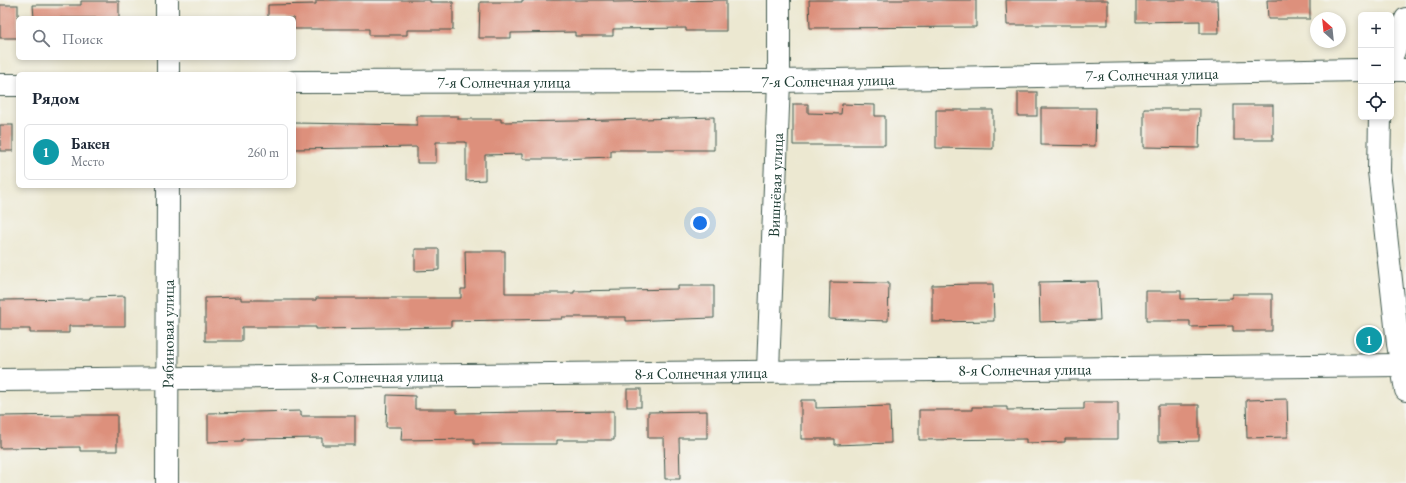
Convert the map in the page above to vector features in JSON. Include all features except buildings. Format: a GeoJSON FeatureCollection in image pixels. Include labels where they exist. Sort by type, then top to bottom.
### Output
{"type":"FeatureCollection","features":[{"type":"Feature","properties":{"kind":"street"},"geometry":{"type":"LineString","coordinates":[[167,0],[167,16]]}},
{"type":"Feature","properties":{"kind":"street","name":"Вишнёвая улица"},"geometry":{"type":"LineString","coordinates":[[768,370],[779,81],[779,0]]}},
{"type":"Feature","properties":{"kind":"street"},"geometry":{"type":"LineString","coordinates":[[1394,51],[1406,19]]}},
{"type":"Feature","properties":{"kind":"street"},"geometry":{"type":"LineString","coordinates":[[168,60],[168,72]]}},
{"type":"Feature","properties":{"kind":"street","name":"7-я Солнечная улица"},"geometry":{"type":"LineString","coordinates":[[296,82],[779,81],[1358,70]]}},
{"type":"Feature","properties":{"kind":"street"},"geometry":{"type":"LineString","coordinates":[[1394,70],[1406,70]]}},
{"type":"Feature","properties":{"kind":"street"},"geometry":{"type":"LineString","coordinates":[[0,85],[16,85]]}},
{"type":"Feature","properties":{"kind":"street"},"geometry":{"type":"LineString","coordinates":[[1380,120],[1380,171],[1406,390]]}},
{"type":"Feature","properties":{"kind":"street","name":"Рябиновая улица"},"geometry":{"type":"LineString","coordinates":[[167,483],[168,188]]}},
{"type":"Feature","properties":{"kind":"street","name":"8-я Солнечная улица"},"geometry":{"type":"LineString","coordinates":[[0,380],[768,370],[1402,350]]}},
{"type":"Feature","properties":{"kind":"place","name":"Бакен"},"geometry":{"type":"Point","coordinates":[1369,340]}}]}
